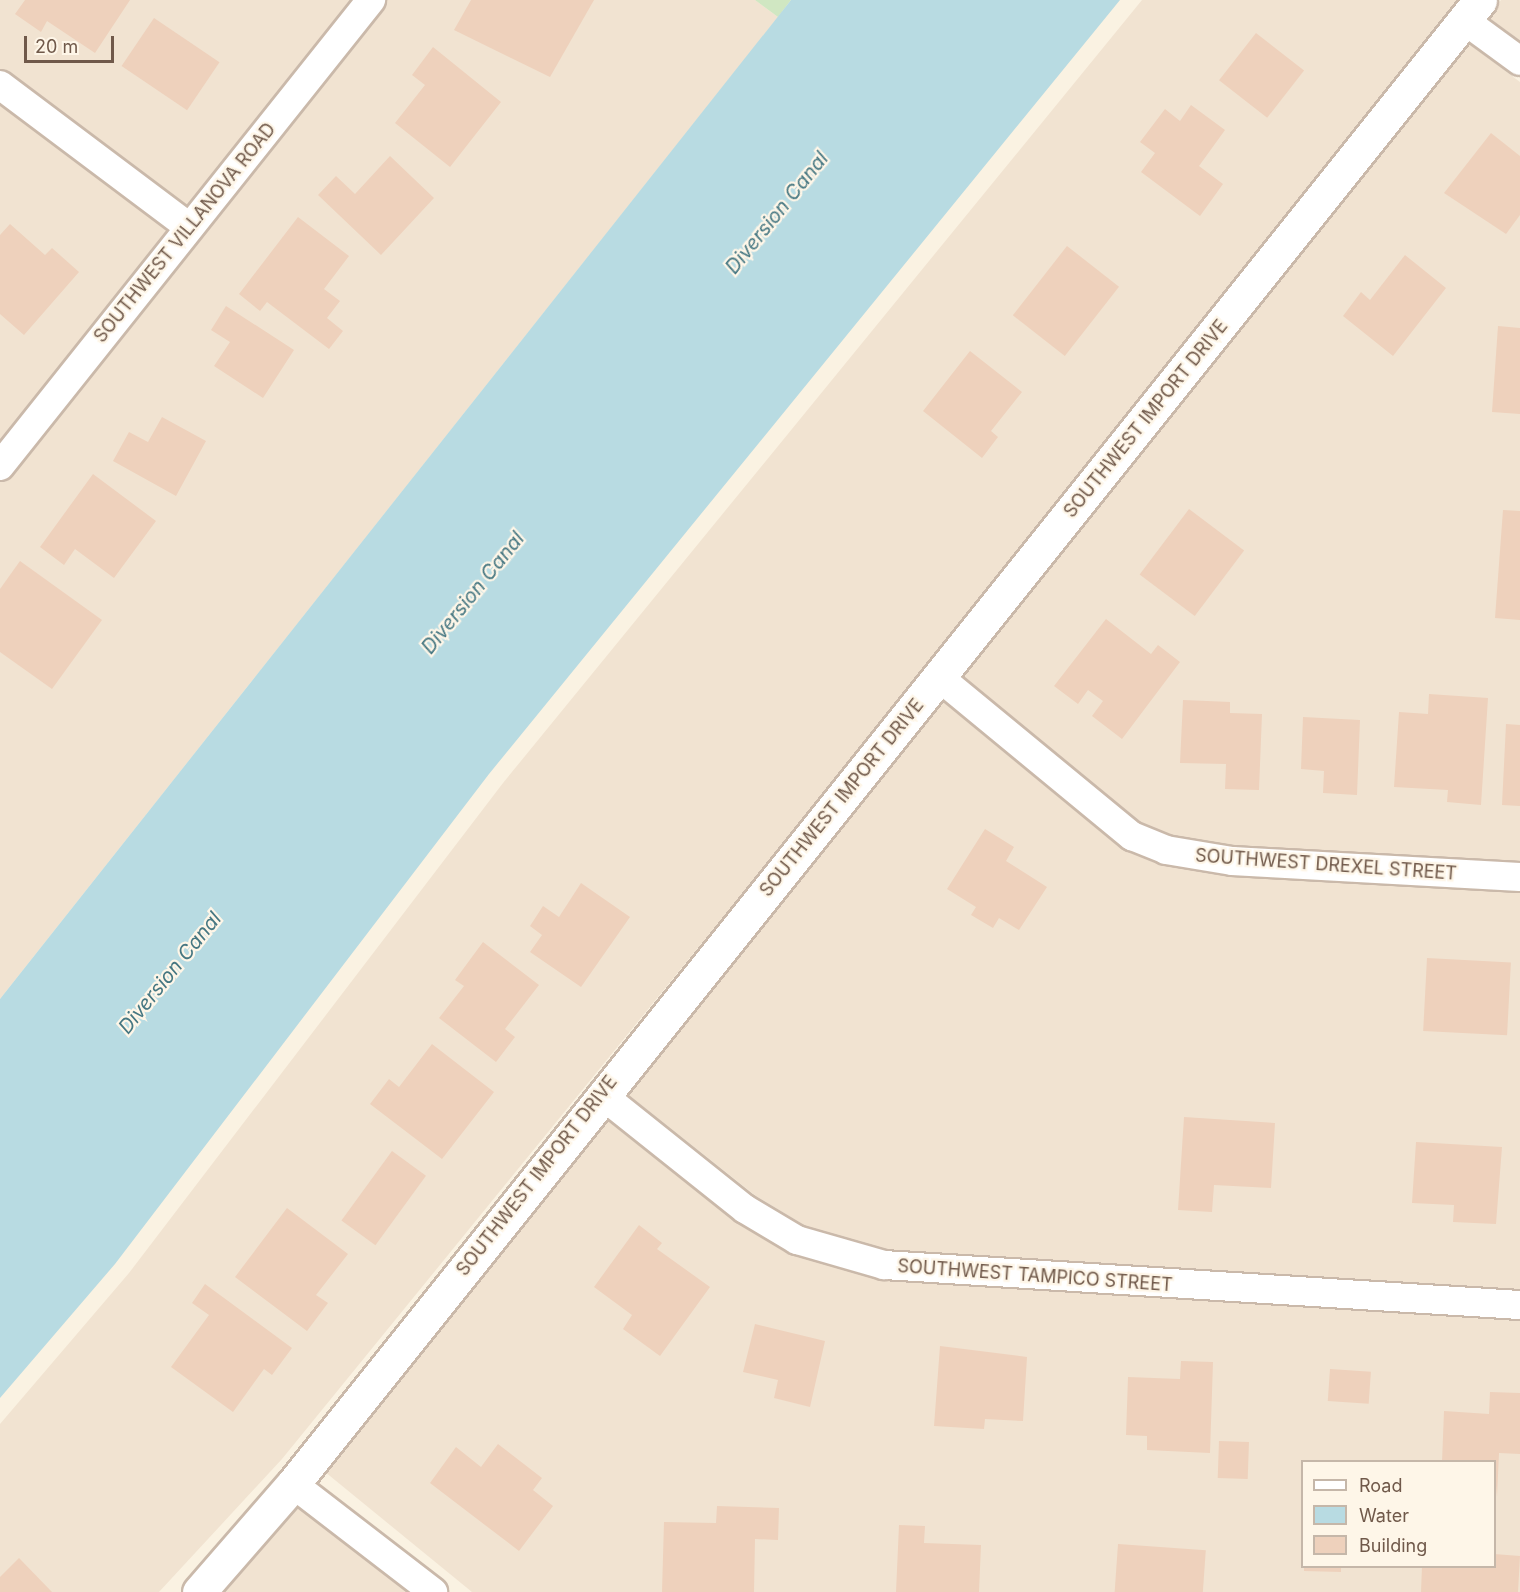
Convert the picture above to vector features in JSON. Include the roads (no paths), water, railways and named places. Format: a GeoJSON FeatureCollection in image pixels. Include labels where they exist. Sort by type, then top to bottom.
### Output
{"type":"FeatureCollection","features":[{"type":"Feature","properties":{"kind":"street","name":"SOUTHWEST VILLANOVA ROAD"},"geometry":{"type":"LineString","coordinates":[[0,466],[371,0]]}},
{"type":"Feature","properties":{"kind":"street"},"geometry":{"type":"LineString","coordinates":[[1472,10],[1520,62]]}},
{"type":"Feature","properties":{"kind":"street","name":"SOUTHWEST IMPORT DRIVE"},"geometry":{"type":"LineString","coordinates":[[199,1592],[293,1484],[602,1095],[940,678],[1472,10]]}},
{"type":"Feature","properties":{"kind":"street"},"geometry":{"type":"LineString","coordinates":[[0,85],[189,227]]}},
{"type":"Feature","properties":{"kind":"street","name":"SOUTHWEST DREXEL STREET"},"geometry":{"type":"LineString","coordinates":[[940,678],[1132,836],[1166,850],[1214,860],[1520,878]]}},
{"type":"Feature","properties":{"kind":"street","name":"SOUTHWEST TAMPICO STREET"},"geometry":{"type":"LineString","coordinates":[[602,1095],[745,1209],[797,1239],[884,1265],[1520,1305]]}},
{"type":"Feature","properties":{"kind":"street"},"geometry":{"type":"LineString","coordinates":[[293,1484],[433,1592]]}},
{"type":"Feature","properties":{"kind":"water","name":"Diversion Canal"},"geometry":{"type":"Polygon","coordinates":[[[791,0],[1120,0],[489,774],[115,1264],[0,1398],[0,999],[791,0]]]}}]}
